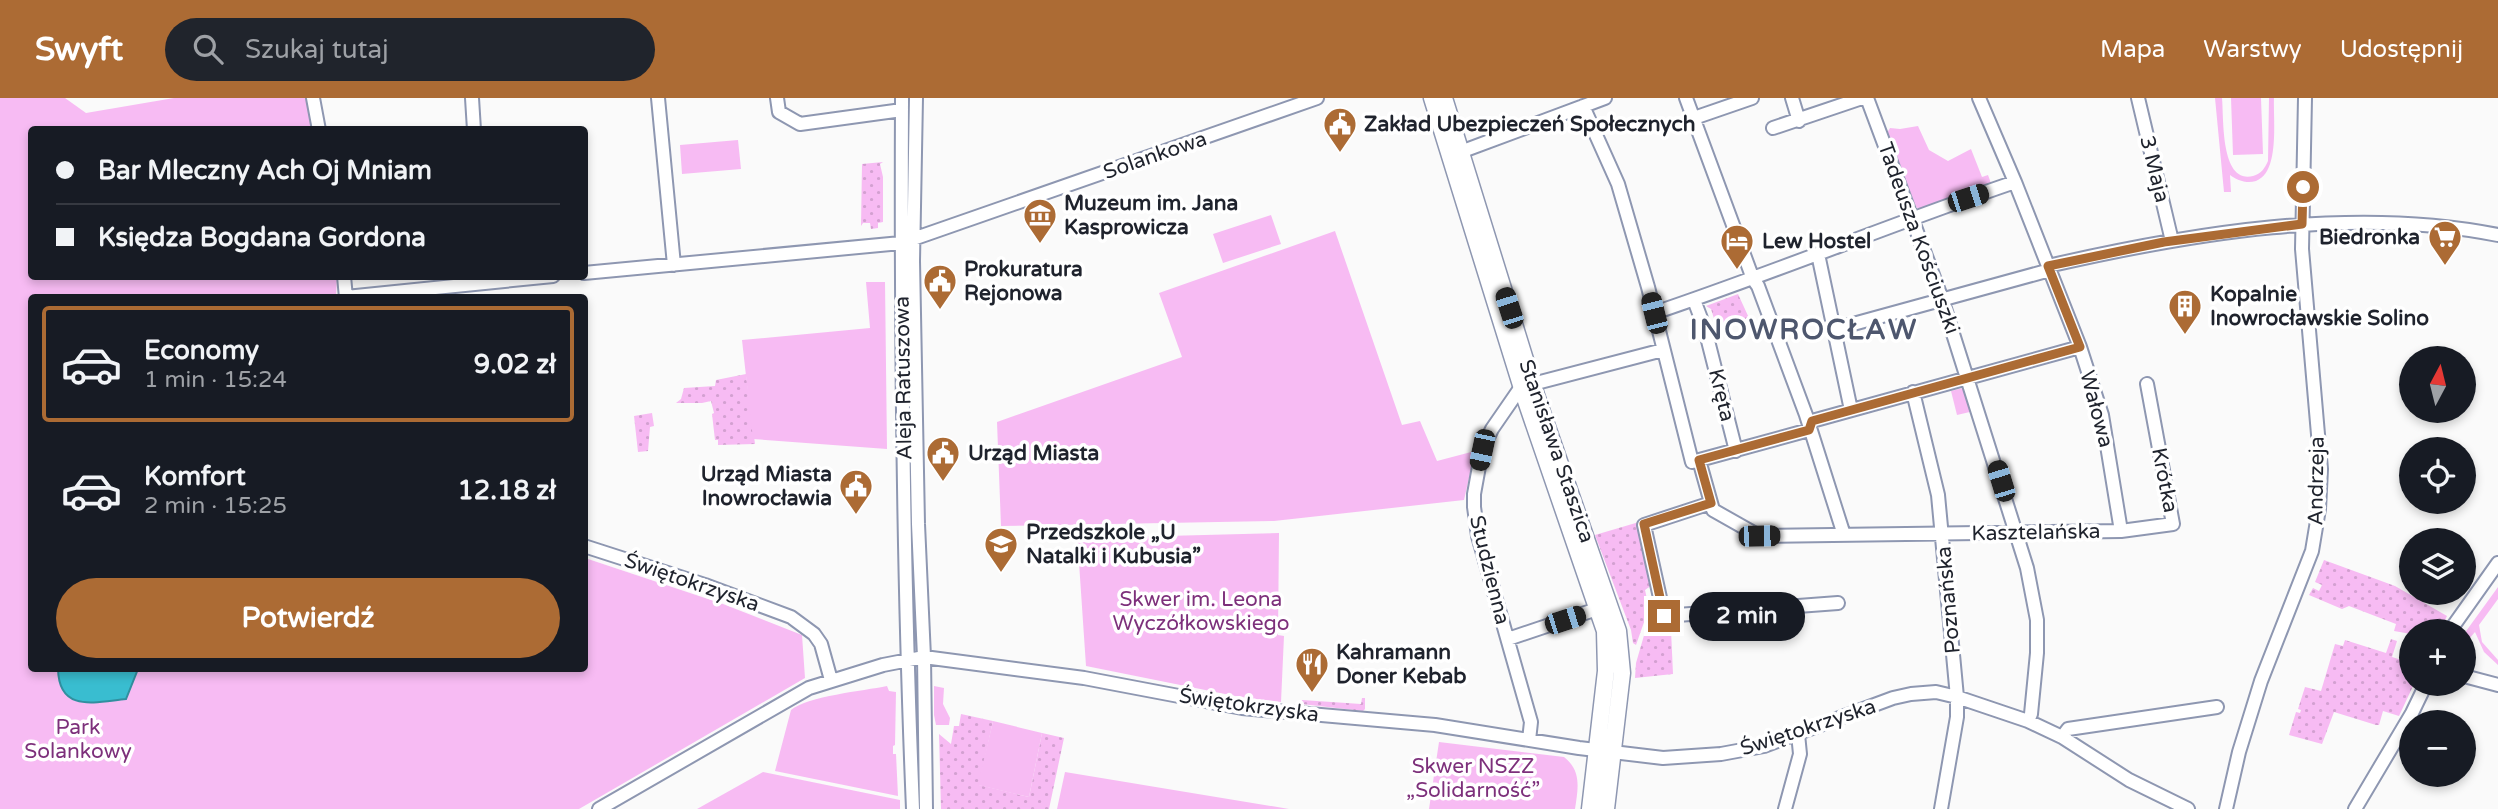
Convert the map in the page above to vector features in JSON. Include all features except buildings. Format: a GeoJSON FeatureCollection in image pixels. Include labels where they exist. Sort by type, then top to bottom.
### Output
{"type":"FeatureCollection","features":[{"type":"Feature","properties":{"kind":"main road","name":"Stanisława Staszica"},"geometry":{"type":"LineString","coordinates":[[1432,98],[1454,154],[1605,631],[1606,809]]}},
{"type":"Feature","properties":{"kind":"main road","name":"Stanisława Staszica"},"geometry":{"type":"LineString","coordinates":[[1444,98],[1454,154]]}},
{"type":"Feature","properties":{"kind":"main road","name":"Stanisława Staszica"},"geometry":{"type":"LineString","coordinates":[[1590,809],[1605,752]]}},
{"type":"Feature","properties":{"kind":"street"},"geometry":{"type":"LineString","coordinates":[[313,98],[318,126]]}},
{"type":"Feature","properties":{"kind":"street"},"geometry":{"type":"LineString","coordinates":[[471,98],[474,126]]}},
{"type":"Feature","properties":{"kind":"street"},"geometry":{"type":"LineString","coordinates":[[658,98],[674,265]]}},
{"type":"Feature","properties":{"kind":"street"},"geometry":{"type":"LineString","coordinates":[[777,98],[779,112],[800,124],[902,104]]}},
{"type":"Feature","properties":{"kind":"street","name":"Aleja Ratuszowa"},"geometry":{"type":"LineString","coordinates":[[907,241],[916,98]]}},
{"type":"Feature","properties":{"kind":"street","name":"Solankowa"},"geometry":{"type":"LineString","coordinates":[[588,273],[907,241],[1288,103],[1317,98]]}},
{"type":"Feature","properties":{"kind":"street"},"geometry":{"type":"LineString","coordinates":[[1454,154],[1605,98]]}},
{"type":"Feature","properties":{"kind":"street"},"geometry":{"type":"LineString","coordinates":[[1686,98],[1806,415],[1844,535]]}},
{"type":"Feature","properties":{"kind":"street"},"geometry":{"type":"LineString","coordinates":[[1694,118],[1752,98]]}},
{"type":"Feature","properties":{"kind":"street"},"geometry":{"type":"LineString","coordinates":[[1792,98],[1800,121]]}},
{"type":"Feature","properties":{"kind":"street"},"geometry":{"type":"LineString","coordinates":[[1773,128],[1864,98]]}},
{"type":"Feature","properties":{"kind":"street","name":"Tadeusza Kościuszki"},"geometry":{"type":"LineString","coordinates":[[1864,98],[1913,217],[2018,532],[2037,620],[2037,653],[2028,721]]}},
{"type":"Feature","properties":{"kind":"street","name":"3 Maja"},"geometry":{"type":"LineString","coordinates":[[2138,98],[2172,241]]}},
{"type":"Feature","properties":{"kind":"street","name":"Andrzeja"},"geometry":{"type":"LineString","coordinates":[[2226,809],[2239,752],[2261,681],[2312,551],[2319,509],[2320,470],[2302,224],[2305,98]]}},
{"type":"Feature","properties":{"kind":"street","name":"Wałowa"},"geometry":{"type":"LineString","coordinates":[[1982,100],[2080,347],[2102,415],[2121,531]]}},
{"type":"Feature","properties":{"kind":"street","name":"Aleja Ratuszowa"},"geometry":{"type":"LineString","coordinates":[[902,104],[912,524],[906,659],[913,809]]}},
{"type":"Feature","properties":{"kind":"street"},"geometry":{"type":"LineString","coordinates":[[1583,106],[1618,184],[1663,350],[1711,503],[1644,524],[1664,616],[1838,603]]}},
{"type":"Feature","properties":{"kind":"street"},"geometry":{"type":"LineString","coordinates":[[1654,313],[2015,182]]}},
{"type":"Feature","properties":{"kind":"street"},"geometry":{"type":"LineString","coordinates":[[1835,329],[2109,252],[2172,241],[2302,224],[2423,225],[2498,236]]}},
{"type":"Feature","properties":{"kind":"street"},"geometry":{"type":"LineString","coordinates":[[1818,254],[1851,410]]}},
{"type":"Feature","properties":{"kind":"street"},"geometry":{"type":"LineString","coordinates":[[371,294],[487,280]]}},
{"type":"Feature","properties":{"kind":"street","name":"Kręta"},"geometry":{"type":"LineString","coordinates":[[1694,300],[1705,329],[1736,451]]}},
{"type":"Feature","properties":{"kind":"street"},"geometry":{"type":"LineString","coordinates":[[1809,430],[1812,421],[2080,347]]}},
{"type":"Feature","properties":{"kind":"street"},"geometry":{"type":"LineString","coordinates":[[1527,385],[1663,350]]}},
{"type":"Feature","properties":{"kind":"street","name":"Krótka"},"geometry":{"type":"LineString","coordinates":[[2121,531],[2173,524],[2147,384]]}},
{"type":"Feature","properties":{"kind":"street","name":"Studzienna"},"geometry":{"type":"LineString","coordinates":[[1527,385],[1512,397],[1492,429],[1482,450],[1474,494],[1478,536],[1531,722],[1529,740]]}},
{"type":"Feature","properties":{"kind":"street","name":"Poznańska"},"geometry":{"type":"LineString","coordinates":[[1913,392],[1938,495],[1957,697],[1957,717],[1941,809]]}},
{"type":"Feature","properties":{"kind":"street"},"geometry":{"type":"LineString","coordinates":[[1696,461],[1809,430]]}},
{"type":"Feature","properties":{"kind":"street","name":"Kasztelańska"},"geometry":{"type":"LineString","coordinates":[[1711,503],[1713,510],[1759,536],[2121,531]]}},
{"type":"Feature","properties":{"kind":"street","name":"Aleja Ratuszowa"},"geometry":{"type":"LineString","coordinates":[[912,524],[924,657],[926,809]]}},
{"type":"Feature","properties":{"kind":"street","name":"Świętokrzyska"},"geometry":{"type":"LineString","coordinates":[[588,548],[705,585],[790,617],[814,634],[821,644],[831,680],[906,659],[924,657],[1084,677],[1242,708],[1435,725],[1605,752],[1662,758],[1721,754],[1764,746],[1880,702],[1911,694],[1936,692],[2028,721],[2062,737],[2129,780],[2186,809]]}},
{"type":"Feature","properties":{"kind":"street"},"geometry":{"type":"LineString","coordinates":[[2458,619],[2498,563]]}},
{"type":"Feature","properties":{"kind":"street"},"geometry":{"type":"LineString","coordinates":[[1508,639],[1591,611]]}},
{"type":"Feature","properties":{"kind":"street"},"geometry":{"type":"LineString","coordinates":[[2476,679],[2498,685]]}},
{"type":"Feature","properties":{"kind":"street"},"geometry":{"type":"LineString","coordinates":[[599,809],[808,688],[831,680]]}},
{"type":"Feature","properties":{"kind":"street"},"geometry":{"type":"LineString","coordinates":[[2355,809],[2420,696]]}},
{"type":"Feature","properties":{"kind":"street"},"geometry":{"type":"LineString","coordinates":[[2062,737],[2068,729],[2217,707]]}},
{"type":"Feature","properties":{"kind":"street"},"geometry":{"type":"LineString","coordinates":[[1785,809],[1800,754],[1798,734]]}},
{"type":"Feature","properties":{"kind":"green space","name":"Park Solankowy"},"geometry":{"type":"Polygon","coordinates":[[[0,98],[65,98],[86,113],[174,98],[307,98],[312,126],[28,126],[28,280],[337,280],[336,294],[28,294],[28,672],[588,672],[588,559],[723,604],[802,635],[805,678],[579,809],[0,809],[0,98]]]}},
{"type":"Feature","properties":{"kind":"green space"},"geometry":{"type":"Polygon","coordinates":[[[2215,98],[2222,98],[2229,160],[2242,176],[2253,176],[2262,170],[2268,161],[2269,98],[2274,98],[2274,144],[2269,167],[2264,176],[2252,182],[2230,175],[2231,192],[2224,192],[2215,98]]]}},
{"type":"Feature","properties":{"kind":"green space"},"geometry":{"type":"Polygon","coordinates":[[[2231,98],[2261,98],[2263,154],[2233,155],[2231,98]]]}},
{"type":"Feature","properties":{"kind":"green space"},"geometry":{"type":"Polygon","coordinates":[[[1918,126],[1929,150],[1948,161],[1971,149],[1982,177],[1988,175],[1992,186],[1921,211],[1916,207],[1887,133],[1890,128],[1918,126]]]}},
{"type":"Feature","properties":{"kind":"green space"},"geometry":{"type":"Polygon","coordinates":[[[738,140],[741,169],[682,174],[680,145],[738,140]]]}},
{"type":"Feature","properties":{"kind":"green space"},"geometry":{"type":"Polygon","coordinates":[[[883,162],[880,164],[883,177],[883,222],[878,223],[878,228],[871,229],[870,223],[863,223],[861,226],[862,164],[883,162]]]}},
{"type":"Feature","properties":{"kind":"green space"},"geometry":{"type":"Polygon","coordinates":[[[1271,215],[1281,244],[1223,263],[1213,234],[1271,215]]]}},
{"type":"Feature","properties":{"kind":"green space"},"geometry":{"type":"Polygon","coordinates":[[[1335,231],[1402,425],[1420,421],[1437,461],[1475,451],[1464,500],[1274,521],[1001,526],[997,422],[1182,357],[1159,293],[1335,231]]]}},
{"type":"Feature","properties":{"kind":"green space"},"geometry":{"type":"Polygon","coordinates":[[[866,282],[885,282],[887,449],[753,439],[742,340],[870,328],[866,282]]]}},
{"type":"Feature","properties":{"kind":"green space"},"geometry":{"type":"Polygon","coordinates":[[[1738,294],[1749,318],[1722,327],[1723,333],[1709,328],[1717,328],[1711,309],[1706,306],[1738,294]]]}},
{"type":"Feature","properties":{"kind":"green space"},"geometry":{"type":"Polygon","coordinates":[[[746,374],[755,444],[718,445],[718,440],[715,440],[711,401],[676,403],[681,399],[684,388],[715,386],[716,380],[746,374]]]}},
{"type":"Feature","properties":{"kind":"green space"},"geometry":{"type":"Polygon","coordinates":[[[1967,387],[1974,411],[1957,415],[1951,391],[1967,387]]]}},
{"type":"Feature","properties":{"kind":"green space"},"geometry":{"type":"Polygon","coordinates":[[[652,413],[654,426],[650,427],[648,451],[638,452],[634,416],[652,413]]]}},
{"type":"Feature","properties":{"kind":"green space"},"geometry":{"type":"Polygon","coordinates":[[[1639,522],[1652,585],[1645,590],[1649,608],[1636,645],[1633,643],[1631,630],[1595,535],[1639,522]]]}},
{"type":"Feature","properties":{"kind":"green space","name":"Skwer im. Leona Wyczółkowskiego"},"geometry":{"type":"Polygon","coordinates":[[[1077,533],[1127,537],[1279,533],[1278,635],[1284,636],[1281,702],[1240,697],[1086,666],[1077,533]]]}},
{"type":"Feature","properties":{"kind":"green space"},"geometry":{"type":"Polygon","coordinates":[[[2324,560],[2399,588],[2399,605],[2428,605],[2447,616],[2446,619],[2399,619],[2399,632],[2394,631],[2396,624],[2349,606],[2342,609],[2309,595],[2313,588],[2319,591],[2322,585],[2315,582],[2324,560]]]}},
{"type":"Feature","properties":{"kind":"green space"},"geometry":{"type":"Polygon","coordinates":[[[2498,587],[2498,599],[2479,625],[2482,642],[2498,660],[2498,665],[2484,652],[2476,634],[2475,619],[2498,587]]]}},
{"type":"Feature","properties":{"kind":"green space"},"geometry":{"type":"Polygon","coordinates":[[[1671,630],[1673,674],[1635,678],[1636,663],[1645,632],[1671,630]]]}},
{"type":"Feature","properties":{"kind":"green space"},"geometry":{"type":"Polygon","coordinates":[[[2391,639],[2397,641],[2392,657],[2399,659],[2399,696],[2408,696],[2402,710],[2399,710],[2399,716],[2383,711],[2379,725],[2376,725],[2334,712],[2322,744],[2289,735],[2296,712],[2300,713],[2301,710],[2298,709],[2305,687],[2321,691],[2335,644],[2343,646],[2345,640],[2386,653],[2391,639]]]}},
{"type":"Feature","properties":{"kind":"green space"},"geometry":{"type":"Polygon","coordinates":[[[887,686],[889,691],[896,692],[893,754],[896,754],[898,796],[775,771],[791,710],[810,701],[887,686]]]}},
{"type":"Feature","properties":{"kind":"green space"},"geometry":{"type":"Polygon","coordinates":[[[934,686],[944,688],[943,704],[950,718],[949,725],[936,725],[934,686]]]}},
{"type":"Feature","properties":{"kind":"green space"},"geometry":{"type":"Polygon","coordinates":[[[1362,698],[1365,698],[1363,711],[1301,704],[1302,700],[1361,704],[1362,698]]]}},
{"type":"Feature","properties":{"kind":"green space"},"geometry":{"type":"Polygon","coordinates":[[[961,714],[993,721],[979,785],[1029,797],[1042,733],[1064,738],[1049,809],[941,809],[939,734],[951,744],[954,726],[959,726],[961,714]]]}},
{"type":"Feature","properties":{"kind":"green space"},"geometry":{"type":"Polygon","coordinates":[[[993,721],[1042,733],[1029,797],[978,785],[993,721]]]}},
{"type":"Feature","properties":{"kind":"green space","name":"Skwer NSZZ „Solidarność”"},"geometry":{"type":"Polygon","coordinates":[[[1439,742],[1564,757],[1576,774],[1578,787],[1575,809],[1429,809],[1439,742]]]}},
{"type":"Feature","properties":{"kind":"green space"},"geometry":{"type":"Polygon","coordinates":[[[763,772],[900,800],[900,809],[697,809],[763,772]]]}},
{"type":"Feature","properties":{"kind":"green space"},"geometry":{"type":"Polygon","coordinates":[[[1065,772],[1071,773],[1289,809],[1057,809],[1065,772]]]}},
{"type":"Feature","properties":{"kind":"water"},"geometry":{"type":"Polygon","coordinates":[[[59,672],[137,672],[126,699],[81,702],[65,693],[59,672]]]}},
{"type":"Feature","properties":{"kind":"place","name":"Zakład Ubezpieczeń Społecznych"},"geometry":{"type":"Point","coordinates":[1340,154]}},
{"type":"Feature","properties":{"kind":"place","name":"Muzeum im. Jana Kasprowicza"},"geometry":{"type":"Point","coordinates":[1040,245]}},
{"type":"Feature","properties":{"kind":"place","name":"Biedronka"},"geometry":{"type":"Point","coordinates":[2445,267]}},
{"type":"Feature","properties":{"kind":"place","name":"Lew Hostel"},"geometry":{"type":"Point","coordinates":[1737,271]}},
{"type":"Feature","properties":{"kind":"place","name":"Prokuratura Rejonowa"},"geometry":{"type":"Point","coordinates":[940,311]}},
{"type":"Feature","properties":{"kind":"place","name":"Kopalnie Inowrocławskie Solino"},"geometry":{"type":"Point","coordinates":[2185,336]}},
{"type":"Feature","properties":{"kind":"place","name":"Urząd Miasta"},"geometry":{"type":"Point","coordinates":[943,483]}},
{"type":"Feature","properties":{"kind":"place","name":"Urząd Miasta Inowrocławia"},"geometry":{"type":"Point","coordinates":[856,516]}},
{"type":"Feature","properties":{"kind":"place","name":"Przedszkole „U Natalki i Kubusia”"},"geometry":{"type":"Point","coordinates":[1001,574]}},
{"type":"Feature","properties":{"kind":"place","name":"Kahramann Doner Kebab"},"geometry":{"type":"Point","coordinates":[1312,694]}},
{"type":"Feature","properties":{"kind":"district","name":"INOWROCŁAW"},"geometry":{"type":"Point","coordinates":[1804,329]}},
{"type":"Feature","properties":{"kind":"route"},"geometry":{"type":"LineString","coordinates":[[1664,616],[1644,524],[1711,503],[1699,460],[1809,430],[1812,421],[2080,347],[2048,266],[2164,242],[2302,224],[2303,187]]}}]}
